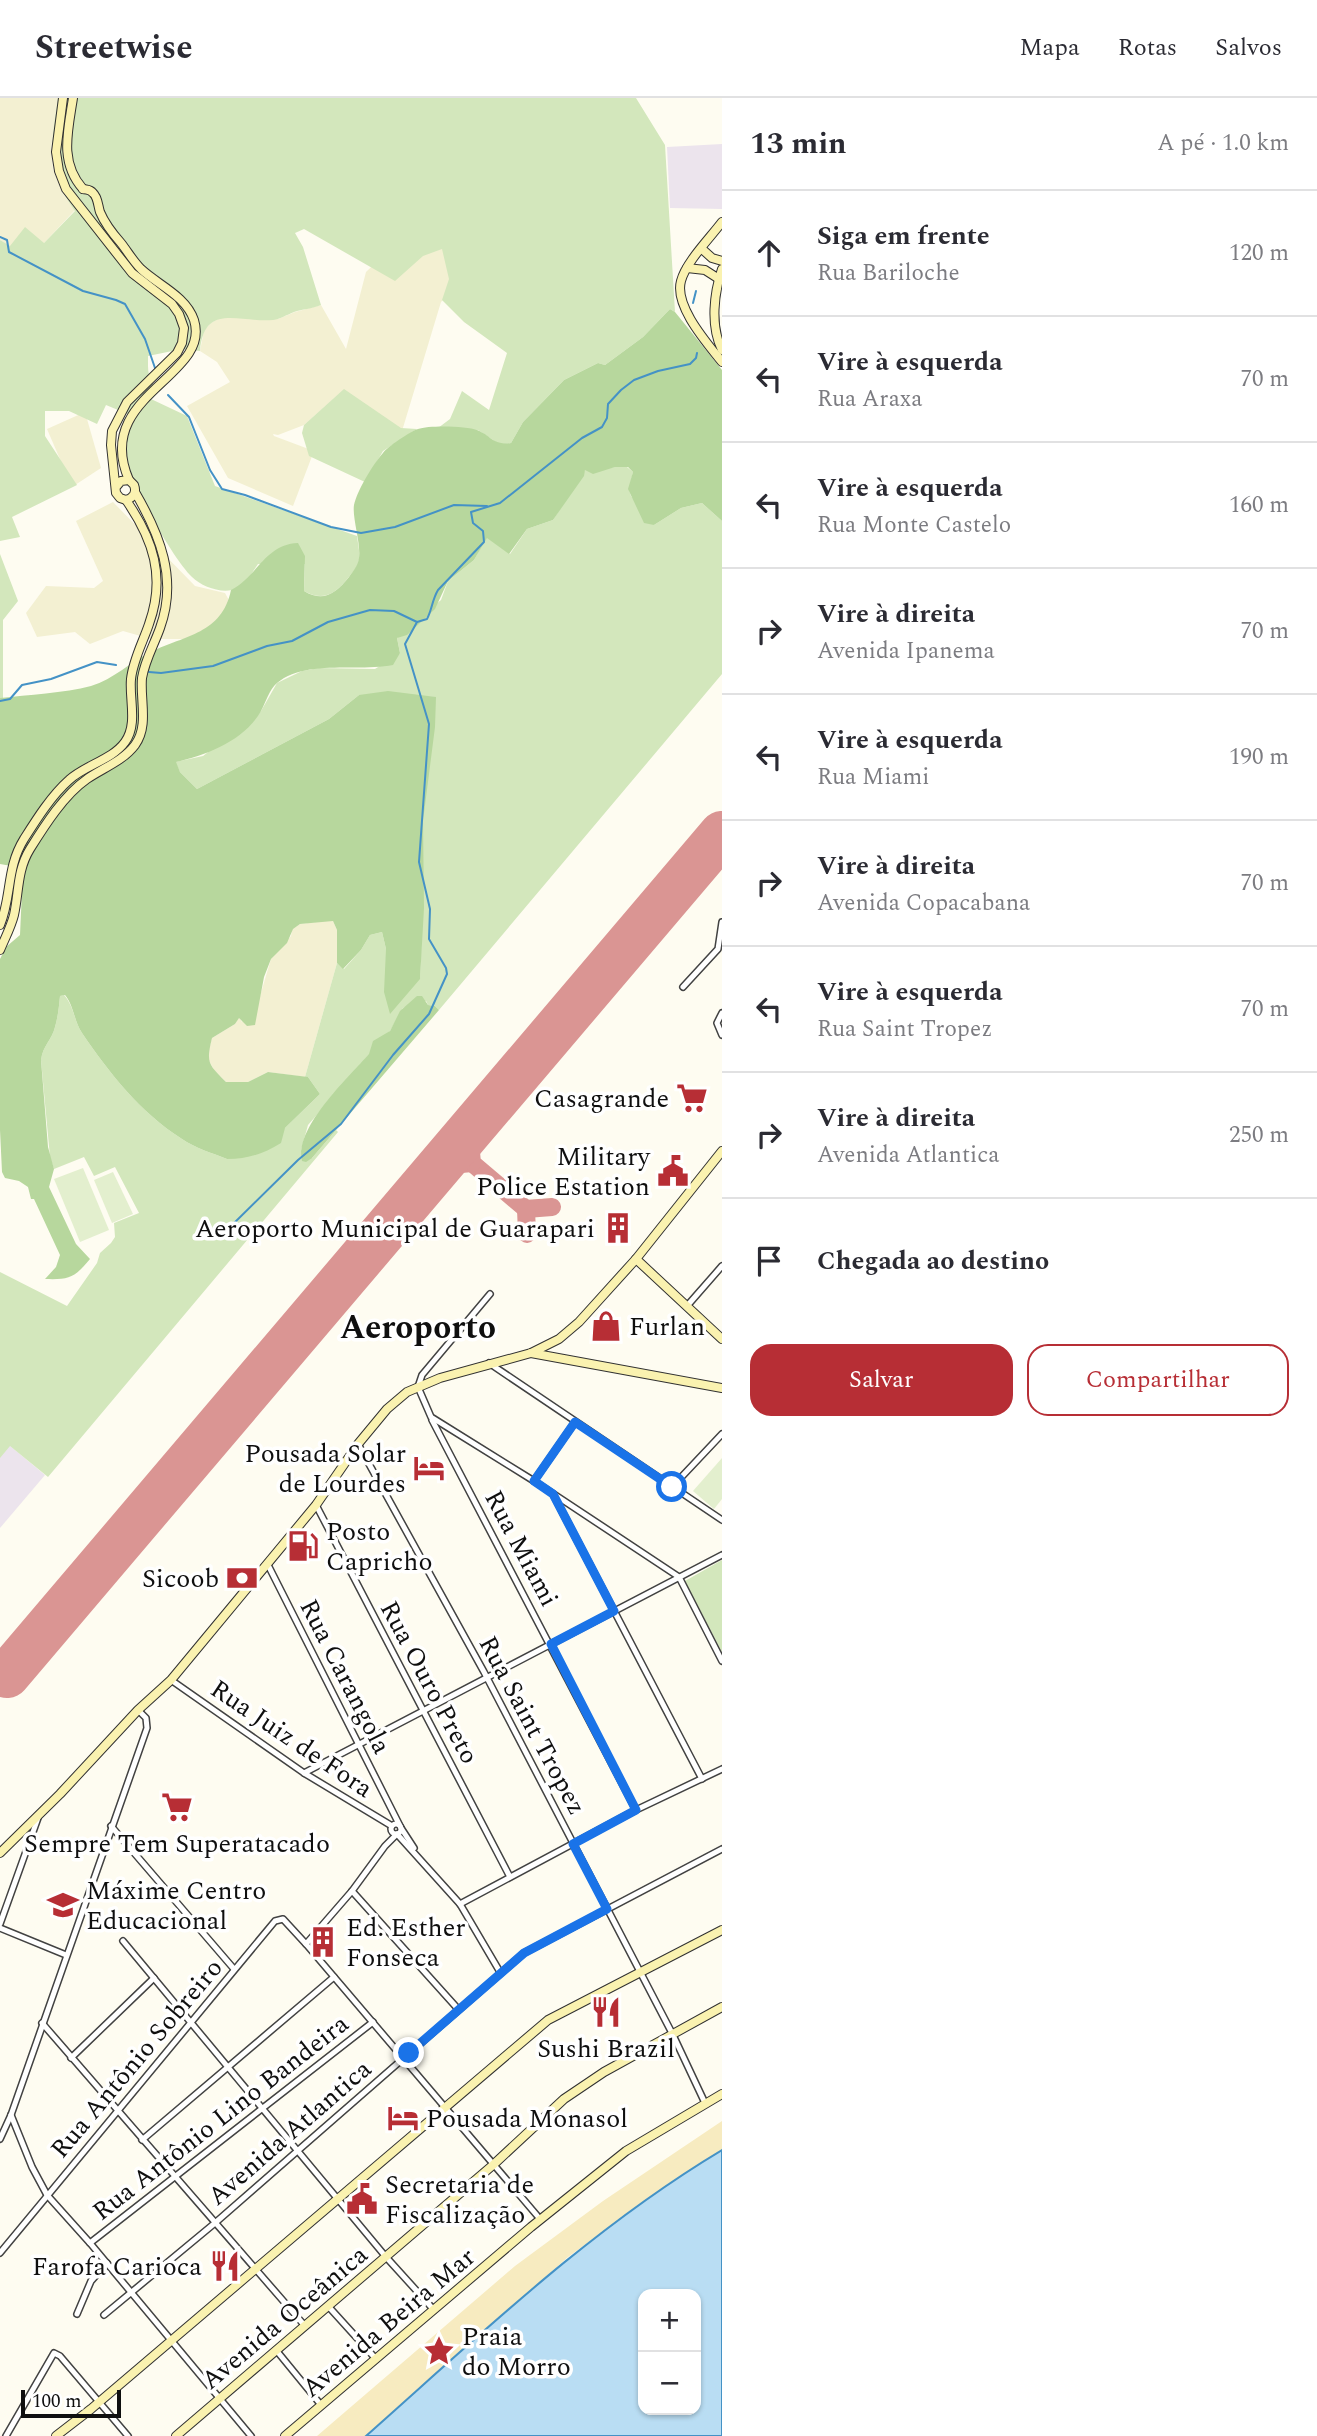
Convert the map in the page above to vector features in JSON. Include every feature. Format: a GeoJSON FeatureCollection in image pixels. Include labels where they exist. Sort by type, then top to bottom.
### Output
{"type":"FeatureCollection","features":[{"type":"Feature","properties":{"kind":"street"},"geometry":{"type":"LineString","coordinates":[[0,925],[5,910],[11,866],[25,837],[69,780],[125,742],[131,728],[131,679],[150,621],[156,577],[153,549],[148,535],[126,499],[118,496],[111,445],[116,422],[137,391],[177,353],[182,343],[184,328],[172,304],[132,273],[73,200],[62,180],[56,152],[63,98]]}},
{"type":"Feature","properties":{"kind":"street"},"geometry":{"type":"LineString","coordinates":[[0,950],[14,917],[23,861],[38,837],[85,780],[121,758],[141,735],[144,670],[160,627],[167,577],[166,563],[156,531],[129,480],[121,449],[125,428],[136,407],[190,353],[195,329],[188,309],[132,258],[105,222],[93,192],[83,189],[69,168],[66,153],[73,98]]}},
{"type":"Feature","properties":{"kind":"street"},"geometry":{"type":"LineString","coordinates":[[73,200],[76,193],[83,189]]}},
{"type":"Feature","properties":{"kind":"street"},"geometry":{"type":"LineString","coordinates":[[82,211],[97,202]]}},
{"type":"Feature","properties":{"kind":"street"},"geometry":{"type":"LineString","coordinates":[[722,222],[687,268],[680,290],[686,311],[722,362]]}},
{"type":"Feature","properties":{"kind":"street"},"geometry":{"type":"LineString","coordinates":[[702,249],[712,258],[722,261]]}},
{"type":"Feature","properties":{"kind":"street"},"geometry":{"type":"LineString","coordinates":[[687,268],[705,270],[719,279]]}},
{"type":"Feature","properties":{"kind":"street"},"geometry":{"type":"LineString","coordinates":[[721,346],[716,332],[722,269]]}},
{"type":"Feature","properties":{"kind":"street"},"geometry":{"type":"LineString","coordinates":[[116,487],[121,481],[129,480]]}},
{"type":"Feature","properties":{"kind":"street"},"geometry":{"type":"LineString","coordinates":[[126,499],[135,492]]}},
{"type":"Feature","properties":{"kind":"street"},"geometry":{"type":"LineString","coordinates":[[683,987],[718,949],[722,922]]}},
{"type":"Feature","properties":{"kind":"street"},"geometry":{"type":"LineString","coordinates":[[722,1013],[717,1023],[722,1034]]}},
{"type":"Feature","properties":{"kind":"street"},"geometry":{"type":"LineString","coordinates":[[0,1853],[138,1710],[171,1680],[316,1505],[358,1444],[387,1409],[407,1392],[418,1387],[489,1363],[531,1353],[559,1339],[579,1322],[636,1259],[722,1151]]}},
{"type":"Feature","properties":{"kind":"street"},"geometry":{"type":"LineString","coordinates":[[636,1259],[722,1339]]}},
{"type":"Feature","properties":{"kind":"street"},"geometry":{"type":"LineString","coordinates":[[687,1306],[722,1266]]}},
{"type":"Feature","properties":{"kind":"street"},"geometry":{"type":"LineString","coordinates":[[418,1387],[422,1375],[490,1294]]}},
{"type":"Feature","properties":{"kind":"street"},"geometry":{"type":"LineString","coordinates":[[531,1353],[722,1388]]}},
{"type":"Feature","properties":{"kind":"street"},"geometry":{"type":"LineString","coordinates":[[489,1363],[722,1520]]}},
{"type":"Feature","properties":{"kind":"street","name":"Rua Miami"},"geometry":{"type":"LineString","coordinates":[[418,1387],[431,1417],[636,1810]]}},
{"type":"Feature","properties":{"kind":"street"},"geometry":{"type":"LineString","coordinates":[[431,1417],[679,1577],[722,1661]]}},
{"type":"Feature","properties":{"kind":"street"},"geometry":{"type":"LineString","coordinates":[[534,1481],[575,1422]]}},
{"type":"Feature","properties":{"kind":"street"},"geometry":{"type":"LineString","coordinates":[[672,1487],[722,1434]]}},
{"type":"Feature","properties":{"kind":"street","name":"Rua Saint Tropez"},"geometry":{"type":"LineString","coordinates":[[358,1444],[487,1678],[673,2035],[705,2103]]}},
{"type":"Feature","properties":{"kind":"street"},"geometry":{"type":"LineString","coordinates":[[553,1494],[702,1779]]}},
{"type":"Feature","properties":{"kind":"street","name":"Rua Ouro Preto"},"geometry":{"type":"LineString","coordinates":[[316,1505],[510,1877]]}},
{"type":"Feature","properties":{"kind":"street"},"geometry":{"type":"LineString","coordinates":[[304,1773],[722,1555]]}},
{"type":"Feature","properties":{"kind":"street","name":"Rua Carangola"},"geometry":{"type":"LineString","coordinates":[[268,1565],[360,1744],[390,1806],[396,1829],[460,1904],[500,1972]]}},
{"type":"Feature","properties":{"kind":"street","name":"Rua Juiz de Fora"},"geometry":{"type":"LineString","coordinates":[[171,1680],[304,1773],[396,1829]]}},
{"type":"Feature","properties":{"kind":"street"},"geometry":{"type":"LineString","coordinates":[[0,2139],[11,2115],[41,2023],[147,1728],[146,1718],[138,1710]]}},
{"type":"Feature","properties":{"kind":"street"},"geometry":{"type":"LineString","coordinates":[[460,1904],[636,1810],[722,1769]]}},
{"type":"Feature","properties":{"kind":"street"},"geometry":{"type":"LineString","coordinates":[[39,1814],[0,1926],[66,1955]]}},
{"type":"Feature","properties":{"kind":"street"},"geometry":{"type":"LineString","coordinates":[[111,1826],[234,1969]]}},
{"type":"Feature","properties":{"kind":"street"},"geometry":{"type":"LineString","coordinates":[[396,1829],[352,1891],[306,1944],[540,2219]]}},
{"type":"Feature","properties":{"kind":"street","name":"Avenida Atlantica"},"geometry":{"type":"LineString","coordinates":[[104,2315],[215,2223],[500,1972],[536,1946],[722,1849]]}},
{"type":"Feature","properties":{"kind":"street"},"geometry":{"type":"LineString","coordinates":[[352,1891],[458,2009]]}},
{"type":"Feature","properties":{"kind":"street","name":"Rua Antônio Sobreiro"},"geometry":{"type":"LineString","coordinates":[[0,2253],[190,2021],[279,1918],[306,1944]]}},
{"type":"Feature","properties":{"kind":"street"},"geometry":{"type":"LineString","coordinates":[[56,2436],[548,2020],[722,1930]]}},
{"type":"Feature","properties":{"kind":"street"},"geometry":{"type":"LineString","coordinates":[[123,1941],[386,2257],[434,2310]]}},
{"type":"Feature","properties":{"kind":"street"},"geometry":{"type":"LineString","coordinates":[[142,2140],[334,1977]]}},
{"type":"Feature","properties":{"kind":"street"},"geometry":{"type":"LineString","coordinates":[[71,2058],[153,1978]]}},
{"type":"Feature","properties":{"kind":"street","name":"Avenida Oceânica"},"geometry":{"type":"LineString","coordinates":[[176,2436],[493,2165],[536,2123],[577,2089],[722,2007]]}},
{"type":"Feature","properties":{"kind":"street","name":"Rua Antônio Lino Bandeira"},"geometry":{"type":"LineString","coordinates":[[90,2243],[373,2022]]}},
{"type":"Feature","properties":{"kind":"street"},"geometry":{"type":"LineString","coordinates":[[41,2023],[305,2326]]}},
{"type":"Feature","properties":{"kind":"street","name":"Avenida Beira Mar"},"geometry":{"type":"LineString","coordinates":[[285,2436],[540,2219],[626,2151],[722,2094]]}},
{"type":"Feature","properties":{"kind":"street"},"geometry":{"type":"LineString","coordinates":[[11,2115],[47,2196],[90,2243],[251,2436]]}},
{"type":"Feature","properties":{"kind":"street"},"geometry":{"type":"LineString","coordinates":[[77,2314],[91,2281],[107,2263]]}},
{"type":"Feature","properties":{"kind":"street"},"geometry":{"type":"LineString","coordinates":[[328,2305],[376,2359]]}},
{"type":"Feature","properties":{"kind":"street"},"geometry":{"type":"LineString","coordinates":[[276,2350],[321,2406]]}},
{"type":"Feature","properties":{"kind":"street"},"geometry":{"type":"LineString","coordinates":[[6,2436],[54,2353],[60,2356],[128,2436]]}},
{"type":"Feature","properties":{"kind":"shaded area"},"geometry":{"type":"Polygon","coordinates":[[[0,98],[58,98],[51,149],[53,169],[62,192],[75,210],[44,243],[10,247],[0,240],[0,98]]]}},
{"type":"Feature","properties":{"kind":"shaded area"},"geometry":{"type":"Polygon","coordinates":[[[722,144],[722,209],[670,208],[667,147],[722,144]]]}},
{"type":"Feature","properties":{"kind":"shaded area"},"geometry":{"type":"Polygon","coordinates":[[[421,219],[464,279],[441,302],[402,431],[339,394],[304,425],[278,435],[273,434],[314,451],[293,506],[228,478],[187,406],[230,382],[217,362],[200,351],[204,330],[221,317],[278,319],[321,305],[346,349],[366,272],[421,219]]]}},
{"type":"Feature","properties":{"kind":"shaded area"},"geometry":{"type":"Polygon","coordinates":[[[85,412],[101,468],[72,487],[47,429],[85,412]]]}},
{"type":"Feature","properties":{"kind":"shaded area"},"geometry":{"type":"Polygon","coordinates":[[[113,502],[195,586],[225,593],[237,615],[209,639],[151,639],[123,631],[90,644],[75,632],[37,637],[26,613],[46,586],[94,588],[103,581],[76,521],[113,502]]]}},
{"type":"Feature","properties":{"kind":"shaded area"},"geometry":{"type":"Polygon","coordinates":[[[333,921],[337,930],[337,963],[305,1077],[268,1072],[248,1082],[226,1082],[214,1070],[207,1057],[212,1038],[235,1024],[239,1017],[242,1022],[260,996],[271,959],[291,936],[292,929],[300,924],[333,921]]]}},
{"type":"Feature","properties":{"kind":"shaded area"},"geometry":{"type":"Polygon","coordinates":[[[9,1445],[45,1475],[0,1528],[0,1456],[9,1445]]]}},
{"type":"Feature","properties":{"kind":"green space"},"geometry":{"type":"Polygon","coordinates":[[[58,98],[636,98],[665,145],[675,312],[670,309],[643,337],[605,365],[598,363],[564,380],[523,422],[511,443],[499,444],[478,430],[438,428],[450,419],[462,391],[489,410],[507,353],[464,322],[442,300],[449,279],[442,249],[423,256],[395,281],[304,229],[295,233],[303,247],[321,305],[273,320],[216,320],[208,326],[200,351],[182,349],[148,356],[150,378],[158,390],[151,399],[187,416],[215,486],[357,536],[358,564],[343,584],[323,596],[304,591],[305,564],[258,564],[244,583],[227,591],[216,590],[196,580],[184,568],[164,538],[129,471],[125,443],[135,417],[106,405],[97,424],[69,411],[45,411],[45,436],[77,485],[12,517],[20,537],[0,541],[0,240],[10,246],[25,227],[44,243],[75,211],[59,182],[53,156],[53,130],[58,98]]]}},
{"type":"Feature","properties":{"kind":"green space"},"geometry":{"type":"Polygon","coordinates":[[[670,309],[722,370],[722,521],[702,503],[681,508],[654,525],[644,523],[628,489],[633,472],[628,467],[615,467],[593,474],[585,470],[584,476],[553,520],[527,529],[509,554],[487,538],[474,560],[448,581],[435,609],[407,635],[397,638],[400,653],[393,665],[317,669],[289,676],[274,686],[254,721],[235,738],[200,755],[176,762],[180,772],[197,789],[329,719],[359,695],[388,691],[436,697],[435,727],[423,821],[424,908],[420,979],[390,1014],[384,992],[386,949],[382,932],[370,935],[361,950],[343,969],[337,963],[337,930],[333,921],[300,924],[293,929],[287,943],[271,959],[264,977],[255,1025],[247,1026],[239,1018],[235,1024],[212,1038],[209,1058],[212,1067],[226,1082],[248,1082],[268,1072],[308,1077],[320,1094],[285,1128],[281,1143],[255,1155],[235,1159],[227,1159],[192,1145],[139,1104],[79,1028],[68,999],[65,995],[60,996],[55,1027],[41,1060],[48,1147],[54,1169],[49,1187],[76,1244],[90,1259],[71,1276],[45,1279],[56,1267],[60,1255],[34,1199],[31,1199],[28,1187],[19,1181],[5,1178],[2,1172],[0,959],[6,947],[20,935],[23,868],[0,864],[0,698],[91,686],[151,652],[200,631],[219,616],[231,590],[240,585],[269,555],[287,545],[298,543],[305,556],[304,591],[318,596],[334,592],[349,577],[358,561],[359,545],[354,510],[356,499],[370,471],[389,447],[415,430],[439,427],[472,429],[496,441],[511,443],[523,422],[564,380],[598,363],[605,365],[643,337],[670,309]]]}},
{"type":"Feature","properties":{"kind":"green space"},"geometry":{"type":"Polygon","coordinates":[[[344,389],[401,428],[417,429],[383,451],[365,482],[309,456],[302,433],[304,425],[344,389]]]}},
{"type":"Feature","properties":{"kind":"green space"},"geometry":{"type":"Polygon","coordinates":[[[627,467],[633,472],[629,490],[631,496],[654,525],[681,508],[702,503],[722,521],[722,674],[439,1010],[428,1005],[426,1001],[403,1008],[390,1031],[308,1125],[301,1150],[312,1158],[336,1130],[338,1132],[48,1477],[10,1446],[0,1458],[0,1272],[67,1306],[97,1263],[100,1253],[115,1237],[114,1223],[139,1213],[115,1167],[94,1176],[84,1157],[54,1169],[50,1157],[41,1060],[55,1027],[60,996],[64,995],[67,999],[79,1028],[93,1048],[139,1104],[187,1142],[227,1159],[285,1128],[320,1094],[308,1077],[305,1077],[337,963],[344,969],[370,935],[382,932],[386,967],[420,979],[423,821],[435,697],[359,695],[329,719],[197,789],[180,772],[175,762],[203,756],[261,711],[277,683],[302,671],[319,668],[375,669],[400,653],[397,638],[441,600],[448,581],[474,560],[487,537],[510,554],[527,529],[553,520],[585,470],[627,467]]]}},
{"type":"Feature","properties":{"kind":"green space"},"geometry":{"type":"Polygon","coordinates":[[[0,554],[18,601],[3,620],[3,698],[0,698],[0,554]]]}},
{"type":"Feature","properties":{"kind":"green space"},"geometry":{"type":"Polygon","coordinates":[[[417,996],[422,996],[428,1005],[439,1010],[312,1158],[306,1162],[302,1161],[306,1134],[314,1119],[369,1054],[373,1041],[390,1031],[400,1011],[417,996]]]}},
{"type":"Feature","properties":{"kind":"green space"},"geometry":{"type":"Polygon","coordinates":[[[83,1168],[109,1230],[80,1242],[54,1179],[83,1168]]]}},
{"type":"Feature","properties":{"kind":"green space"},"geometry":{"type":"Polygon","coordinates":[[[113,1172],[133,1214],[112,1223],[94,1180],[113,1172]]]}},
{"type":"Feature","properties":{"kind":"green space"},"geometry":{"type":"Polygon","coordinates":[[[722,1458],[722,1499],[714,1509],[693,1491],[722,1458]]]}},
{"type":"Feature","properties":{"kind":"green space"},"geometry":{"type":"Polygon","coordinates":[[[722,1560],[722,1652],[685,1581],[722,1560]]]}},
{"type":"Feature","properties":{"kind":"sand","name":"Praia do Morro"},"geometry":{"type":"Polygon","coordinates":[[[722,2121],[722,2150],[656,2193],[568,2257],[366,2436],[317,2436],[515,2266],[603,2201],[722,2121]]]}},
{"type":"Feature","properties":{"kind":"water"},"geometry":{"type":"Polygon","coordinates":[[[722,2150],[722,2436],[366,2436],[537,2285],[627,2214],[722,2150]]]}},
{"type":"Feature","properties":{"kind":"waterway"},"geometry":{"type":"LineString","coordinates":[[0,237],[7,240],[9,252],[83,291],[125,304],[145,339],[155,368]]}},
{"type":"Feature","properties":{"kind":"waterway"},"geometry":{"type":"LineString","coordinates":[[693,303],[696,291]]}},
{"type":"Feature","properties":{"kind":"waterway"},"geometry":{"type":"LineString","coordinates":[[149,672],[161,673],[213,666],[267,646],[292,641],[328,622],[370,610],[394,611],[417,622],[427,619],[438,590],[484,542],[483,531],[473,523],[471,512],[500,503],[582,438],[602,427],[607,418],[608,404],[634,380],[690,364],[697,353]]}},
{"type":"Feature","properties":{"kind":"waterway"},"geometry":{"type":"LineString","coordinates":[[168,395],[189,417],[210,470],[222,489],[331,527],[361,533],[395,527],[454,505],[487,506]]}},
{"type":"Feature","properties":{"kind":"waterway"},"geometry":{"type":"LineString","coordinates":[[201,1225],[223,1233],[226,1231],[298,1160],[341,1124],[393,1055],[429,1014],[447,974],[429,939],[430,909],[419,862],[429,724],[405,644],[417,622]]}},
{"type":"Feature","properties":{"kind":"waterway"},"geometry":{"type":"LineString","coordinates":[[0,701],[10,699],[22,685],[51,679],[97,662],[116,665]]}},
{"type":"Feature","properties":{"kind":"taxiway"},"geometry":{"type":"LineString","coordinates":[[479,1119],[470,1141],[472,1163],[526,1209],[552,1207]]}},
{"type":"Feature","properties":{"kind":"taxiway"},"geometry":{"type":"LineString","coordinates":[[430,1177],[450,1165],[472,1163]]}},
{"type":"Feature","properties":{"kind":"taxiway"},"geometry":{"type":"LineString","coordinates":[[526,1209],[527,1234]]}},
{"type":"Feature","properties":{"kind":"runway"},"geometry":{"type":"LineString","coordinates":[[7,1675],[722,834]]}},
{"type":"Feature","properties":{"kind":"place","name":"Casagrande"},"geometry":{"type":"Point","coordinates":[692,1098]}},
{"type":"Feature","properties":{"kind":"place","name":"Military Police Estation"},"geometry":{"type":"Point","coordinates":[673,1171]}},
{"type":"Feature","properties":{"kind":"place","name":"Aeroporto Municipal de Guarapari"},"geometry":{"type":"Point","coordinates":[618,1228]}},
{"type":"Feature","properties":{"kind":"place","name":"Furlan"},"geometry":{"type":"Point","coordinates":[606,1326]}},
{"type":"Feature","properties":{"kind":"place","name":"Pousada Solar de Lourdes"},"geometry":{"type":"Point","coordinates":[429,1468]}},
{"type":"Feature","properties":{"kind":"place","name":"Posto Capricho"},"geometry":{"type":"Point","coordinates":[303,1546]}},
{"type":"Feature","properties":{"kind":"place","name":"Sicoob"},"geometry":{"type":"Point","coordinates":[242,1578]}},
{"type":"Feature","properties":{"kind":"place","name":"Sempre Tem Superatacado"},"geometry":{"type":"Point","coordinates":[177,1807]}},
{"type":"Feature","properties":{"kind":"place","name":"Máxime Centro Educacional"},"geometry":{"type":"Point","coordinates":[63,1905]}},
{"type":"Feature","properties":{"kind":"place","name":"Ed. Esther Fonseca"},"geometry":{"type":"Point","coordinates":[323,1942]}},
{"type":"Feature","properties":{"kind":"place","name":"Sushi Brazil"},"geometry":{"type":"Point","coordinates":[606,2012]}},
{"type":"Feature","properties":{"kind":"place","name":"Pousada Monasol"},"geometry":{"type":"Point","coordinates":[403,2118]}},
{"type":"Feature","properties":{"kind":"place","name":"Secretaria de Fiscalização"},"geometry":{"type":"Point","coordinates":[362,2199]}},
{"type":"Feature","properties":{"kind":"place","name":"Farofa Carioca"},"geometry":{"type":"Point","coordinates":[225,2266]}},
{"type":"Feature","properties":{"kind":"place","name":"Praia do Morro"},"geometry":{"type":"Point","coordinates":[439,2351]}},
{"type":"Feature","properties":{"kind":"district","name":"Aeroporto"},"geometry":{"type":"Point","coordinates":[418,1326]}},
{"type":"Feature","properties":{"kind":"route"},"geometry":{"type":"LineString","coordinates":[[409,2053],[524,1953],[607,1909],[573,1844],[636,1810],[551,1644],[614,1611],[553,1494],[534,1481],[575,1422],[672,1487]]}}]}
